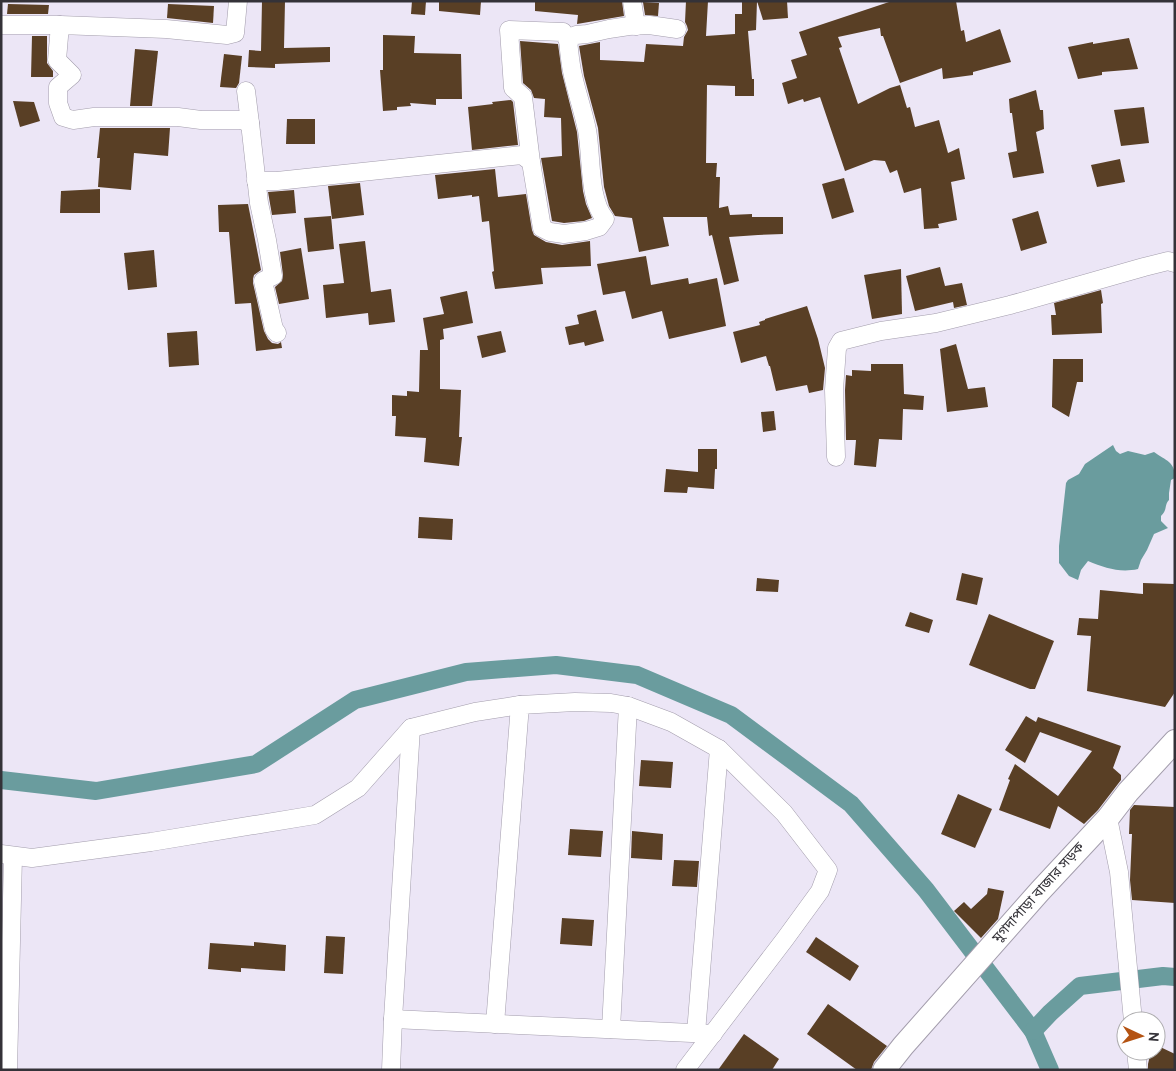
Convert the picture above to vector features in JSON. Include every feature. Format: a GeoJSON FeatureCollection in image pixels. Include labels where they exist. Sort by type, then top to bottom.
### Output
{"type":"FeatureCollection","features":[{"type":"Feature","properties":{"kind":"street"},"geometry":{"type":"LineString","coordinates":[[1,24],[60,24],[166,29],[227,36],[234,33],[238,1]]}},
{"type":"Feature","properties":{"kind":"street"},"geometry":{"type":"LineString","coordinates":[[632,1],[636,26]]}},
{"type":"Feature","properties":{"kind":"street"},"geometry":{"type":"LineString","coordinates":[[60,24],[57,60],[72,75],[58,87],[58,103],[63,117],[73,120],[94,117],[178,117],[201,120],[241,120],[250,123]]}},
{"type":"Feature","properties":{"kind":"street"},"geometry":{"type":"LineString","coordinates":[[568,40],[576,35],[609,28],[650,25],[677,29]]}},
{"type":"Feature","properties":{"kind":"street"},"geometry":{"type":"LineString","coordinates":[[508,30],[563,32],[568,40],[572,70],[588,132],[595,195],[599,212],[605,219],[599,227],[564,234],[550,232],[542,228],[531,162],[523,97],[513,88],[508,30]]}},
{"type":"Feature","properties":{"kind":"street"},"geometry":{"type":"LineString","coordinates":[[246,91],[258,203],[273,276],[263,281],[274,329],[277,333]]}},
{"type":"Feature","properties":{"kind":"street"},"geometry":{"type":"LineString","coordinates":[[256,182],[522,155],[531,162]]}},
{"type":"Feature","properties":{"kind":"street"},"geometry":{"type":"LineString","coordinates":[[836,457],[834,390],[837,348],[841,341],[881,331],[936,323],[1010,305],[1144,267],[1168,261],[1175,263]]}},
{"type":"Feature","properties":{"kind":"street"},"geometry":{"type":"LineString","coordinates":[[8,1070],[7,855],[32,858],[141,844],[315,815],[358,788],[411,728],[475,712],[520,705],[575,702],[611,703],[628,706],[671,722],[719,749],[784,813],[828,870],[820,891],[705,1034],[685,1070]]}},
{"type":"Feature","properties":{"kind":"street"},"geometry":{"type":"LineString","coordinates":[[495,1024],[520,705]]}},
{"type":"Feature","properties":{"kind":"street"},"geometry":{"type":"LineString","coordinates":[[611,1029],[628,706]]}},
{"type":"Feature","properties":{"kind":"street"},"geometry":{"type":"LineString","coordinates":[[391,1070],[411,728]]}},
{"type":"Feature","properties":{"kind":"street","name":"মুগদাপাড়া বাজার সড়ক"},"geometry":{"type":"LineString","coordinates":[[884,1070],[902,1046],[1175,741]]}},
{"type":"Feature","properties":{"kind":"street"},"geometry":{"type":"LineString","coordinates":[[705,1034],[719,749]]}},
{"type":"Feature","properties":{"kind":"street"},"geometry":{"type":"LineString","coordinates":[[1108,818],[1119,872],[1132,1011]]}},
{"type":"Feature","properties":{"kind":"street"},"geometry":{"type":"LineString","coordinates":[[393,1019],[705,1034]]}},
{"type":"Feature","properties":{"kind":"shaded area"},"geometry":{"type":"Polygon","coordinates":[[[1113,445],[1120,454],[1128,451],[1145,455],[1154,452],[1172,465],[1175,478],[1171,480],[1169,500],[1161,516],[1161,521],[1168,528],[1154,534],[1138,569],[1113,569],[1088,561],[1081,570],[1078,580],[1069,576],[1059,563],[1066,483],[1079,474],[1085,464],[1113,445]]]}},
{"type":"Feature","properties":{"kind":"building"},"geometry":{"type":"Polygon","coordinates":[[[262,1],[285,1],[284,48],[330,47],[330,62],[275,64],[275,68],[248,67],[249,50],[261,51],[262,1]]]}},
{"type":"Feature","properties":{"kind":"building"},"geometry":{"type":"Polygon","coordinates":[[[412,1],[426,1],[425,15],[411,14],[412,1]]]}},
{"type":"Feature","properties":{"kind":"building"},"geometry":{"type":"Polygon","coordinates":[[[439,1],[481,1],[480,15],[439,11],[439,1]]]}},
{"type":"Feature","properties":{"kind":"building"},"geometry":{"type":"Polygon","coordinates":[[[535,1],[622,1],[624,16],[577,24],[578,15],[535,11],[535,1]]]}},
{"type":"Feature","properties":{"kind":"building"},"geometry":{"type":"Polygon","coordinates":[[[686,1],[708,1],[706,36],[735,34],[735,14],[742,14],[742,1],[757,1],[756,30],[748,31],[752,79],[754,79],[754,96],[735,96],[735,86],[707,85],[706,163],[717,163],[716,177],[720,177],[719,208],[728,206],[730,215],[752,214],[752,217],[783,217],[783,234],[729,237],[739,281],[724,285],[712,235],[709,236],[707,217],[663,217],[669,246],[639,252],[632,218],[615,216],[609,206],[604,187],[598,128],[584,76],[579,46],[600,42],[600,60],[644,62],[646,44],[683,46],[684,37],[688,30],[685,22],[686,1]]]}},
{"type":"Feature","properties":{"kind":"building"},"geometry":{"type":"Polygon","coordinates":[[[757,1],[787,1],[788,18],[763,20],[757,1]]]}},
{"type":"Feature","properties":{"kind":"building"},"geometry":{"type":"Polygon","coordinates":[[[892,1],[956,1],[961,31],[964,30],[966,42],[1000,29],[1011,62],[973,72],[973,75],[943,79],[942,68],[900,83],[883,36],[881,36],[880,28],[838,37],[842,47],[839,48],[858,104],[900,85],[907,108],[910,107],[915,127],[939,120],[948,153],[959,148],[965,179],[951,182],[957,220],[938,224],[939,228],[924,229],[921,188],[904,193],[897,170],[890,173],[885,161],[874,160],[845,171],[820,97],[804,102],[803,99],[788,104],[782,83],[797,78],[791,60],[807,55],[799,32],[892,1]]]}},
{"type":"Feature","properties":{"kind":"building"},"geometry":{"type":"Polygon","coordinates":[[[643,2],[659,3],[658,16],[645,15],[643,2]]]}},
{"type":"Feature","properties":{"kind":"building"},"geometry":{"type":"Polygon","coordinates":[[[8,4],[49,5],[48,14],[7,14],[8,4]]]}},
{"type":"Feature","properties":{"kind":"building"},"geometry":{"type":"Polygon","coordinates":[[[168,4],[214,6],[213,23],[167,18],[168,4]]]}},
{"type":"Feature","properties":{"kind":"building"},"geometry":{"type":"Polygon","coordinates":[[[383,35],[415,36],[414,53],[461,54],[462,99],[436,99],[436,105],[410,103],[411,106],[383,111],[380,70],[383,70],[383,35]]]}},
{"type":"Feature","properties":{"kind":"building"},"geometry":{"type":"Polygon","coordinates":[[[32,36],[47,36],[47,63],[53,71],[53,77],[31,77],[32,36]]]}},
{"type":"Feature","properties":{"kind":"building"},"geometry":{"type":"Polygon","coordinates":[[[1129,38],[1138,69],[1102,72],[1102,75],[1078,79],[1068,47],[1129,38]]]}},
{"type":"Feature","properties":{"kind":"building"},"geometry":{"type":"Polygon","coordinates":[[[520,41],[558,44],[562,73],[577,132],[583,191],[592,218],[584,221],[564,223],[552,221],[541,158],[562,156],[561,118],[544,117],[545,99],[534,98],[531,90],[523,83],[520,41]]]}},
{"type":"Feature","properties":{"kind":"building"},"geometry":{"type":"Polygon","coordinates":[[[135,49],[158,51],[152,106],[130,106],[135,49]]]}},
{"type":"Feature","properties":{"kind":"building"},"geometry":{"type":"Polygon","coordinates":[[[224,54],[242,56],[239,83],[236,88],[220,87],[224,54]]]}},
{"type":"Feature","properties":{"kind":"building"},"geometry":{"type":"Polygon","coordinates":[[[1036,90],[1040,110],[1043,110],[1044,129],[1036,132],[1044,173],[1013,178],[1008,153],[1017,151],[1009,99],[1036,90]]]}},
{"type":"Feature","properties":{"kind":"building"},"geometry":{"type":"Polygon","coordinates":[[[511,100],[513,102],[518,145],[472,150],[468,107],[511,100]]]}},
{"type":"Feature","properties":{"kind":"building"},"geometry":{"type":"Polygon","coordinates":[[[13,101],[34,102],[40,121],[20,127],[13,101]]]}},
{"type":"Feature","properties":{"kind":"building"},"geometry":{"type":"Polygon","coordinates":[[[1144,107],[1149,143],[1121,146],[1114,110],[1144,107]]]}},
{"type":"Feature","properties":{"kind":"building"},"geometry":{"type":"Polygon","coordinates":[[[287,119],[315,119],[315,144],[286,144],[287,119]]]}},
{"type":"Feature","properties":{"kind":"building"},"geometry":{"type":"Polygon","coordinates":[[[100,128],[170,128],[168,156],[134,153],[131,190],[98,187],[100,158],[97,158],[100,128]]]}},
{"type":"Feature","properties":{"kind":"building"},"geometry":{"type":"Polygon","coordinates":[[[1120,159],[1125,182],[1097,187],[1091,165],[1120,159]]]}},
{"type":"Feature","properties":{"kind":"building"},"geometry":{"type":"Polygon","coordinates":[[[495,169],[498,197],[526,194],[534,235],[546,242],[562,245],[590,241],[591,266],[541,268],[543,284],[495,289],[489,221],[482,222],[479,196],[472,197],[472,195],[438,199],[435,175],[495,169]]]}},
{"type":"Feature","properties":{"kind":"building"},"geometry":{"type":"Polygon","coordinates":[[[844,178],[854,212],[832,219],[822,184],[844,178]]]}},
{"type":"Feature","properties":{"kind":"building"},"geometry":{"type":"Polygon","coordinates":[[[360,183],[364,215],[332,219],[328,186],[360,183]]]}},
{"type":"Feature","properties":{"kind":"building"},"geometry":{"type":"Polygon","coordinates":[[[100,189],[100,213],[60,213],[61,191],[100,189]]]}},
{"type":"Feature","properties":{"kind":"building"},"geometry":{"type":"Polygon","coordinates":[[[294,190],[296,213],[272,215],[268,192],[294,190]]]}},
{"type":"Feature","properties":{"kind":"building"},"geometry":{"type":"Polygon","coordinates":[[[248,204],[261,270],[254,275],[253,283],[264,331],[272,343],[278,344],[281,342],[282,348],[256,351],[251,303],[235,304],[229,232],[219,232],[218,205],[248,204]]]}},
{"type":"Feature","properties":{"kind":"building"},"geometry":{"type":"Polygon","coordinates":[[[1038,211],[1047,243],[1021,251],[1012,219],[1038,211]]]}},
{"type":"Feature","properties":{"kind":"building"},"geometry":{"type":"Polygon","coordinates":[[[331,216],[334,249],[308,252],[304,218],[331,216]]]}},
{"type":"Feature","properties":{"kind":"building"},"geometry":{"type":"Polygon","coordinates":[[[365,241],[371,292],[391,289],[395,322],[369,325],[368,313],[326,318],[323,285],[344,283],[339,244],[365,241]]]}},
{"type":"Feature","properties":{"kind":"building"},"geometry":{"type":"Polygon","coordinates":[[[301,248],[309,299],[279,304],[275,287],[282,281],[283,275],[280,252],[301,248]]]}},
{"type":"Feature","properties":{"kind":"building"},"geometry":{"type":"Polygon","coordinates":[[[154,250],[157,287],[128,290],[124,253],[154,250]]]}},
{"type":"Feature","properties":{"kind":"building"},"geometry":{"type":"Polygon","coordinates":[[[646,256],[651,285],[688,278],[689,284],[717,278],[726,326],[669,339],[662,311],[632,319],[625,291],[603,295],[597,264],[646,256]]]}},
{"type":"Feature","properties":{"kind":"building"},"geometry":{"type":"Polygon","coordinates":[[[940,267],[945,286],[962,283],[967,305],[954,308],[953,302],[915,311],[906,276],[940,267]]]}},
{"type":"Feature","properties":{"kind":"building"},"geometry":{"type":"Polygon","coordinates":[[[901,269],[902,314],[872,319],[864,275],[901,269]]]}},
{"type":"Feature","properties":{"kind":"building"},"geometry":{"type":"Polygon","coordinates":[[[1101,290],[1103,303],[1101,304],[1102,333],[1052,335],[1051,315],[1056,315],[1054,303],[1101,290]]]}},
{"type":"Feature","properties":{"kind":"building"},"geometry":{"type":"Polygon","coordinates":[[[467,291],[473,323],[443,329],[444,339],[440,340],[440,389],[461,390],[459,437],[462,437],[459,466],[424,462],[426,438],[395,436],[396,416],[392,416],[392,395],[407,396],[407,391],[419,392],[420,350],[428,350],[423,318],[444,314],[440,297],[467,291]]]}},
{"type":"Feature","properties":{"kind":"building"},"geometry":{"type":"Polygon","coordinates":[[[807,306],[825,368],[823,390],[809,393],[807,385],[776,391],[766,356],[741,363],[733,332],[760,325],[759,322],[765,319],[807,306]]]}},
{"type":"Feature","properties":{"kind":"building"},"geometry":{"type":"Polygon","coordinates":[[[596,310],[604,341],[585,346],[584,342],[569,345],[565,327],[579,324],[577,315],[596,310]]]}},
{"type":"Feature","properties":{"kind":"building"},"geometry":{"type":"Polygon","coordinates":[[[197,331],[199,365],[169,367],[167,333],[197,331]]]}},
{"type":"Feature","properties":{"kind":"building"},"geometry":{"type":"Polygon","coordinates":[[[501,331],[506,352],[482,358],[477,336],[501,331]]]}},
{"type":"Feature","properties":{"kind":"building"},"geometry":{"type":"Polygon","coordinates":[[[956,344],[968,389],[985,387],[988,407],[947,412],[940,349],[956,344]]]}},
{"type":"Feature","properties":{"kind":"building"},"geometry":{"type":"Polygon","coordinates":[[[1053,359],[1083,359],[1083,382],[1077,382],[1069,417],[1052,407],[1053,359]]]}},
{"type":"Feature","properties":{"kind":"building"},"geometry":{"type":"Polygon","coordinates":[[[871,364],[903,364],[904,394],[924,396],[923,410],[903,409],[902,440],[879,439],[876,467],[854,465],[856,440],[846,440],[846,375],[852,376],[852,370],[871,371],[871,364]]]}},
{"type":"Feature","properties":{"kind":"building"},"geometry":{"type":"Polygon","coordinates":[[[774,411],[776,430],[763,432],[761,412],[774,411]]]}},
{"type":"Feature","properties":{"kind":"building"},"geometry":{"type":"Polygon","coordinates":[[[698,449],[717,449],[714,489],[688,487],[687,493],[664,492],[666,469],[698,472],[698,449]]]}},
{"type":"Feature","properties":{"kind":"building"},"geometry":{"type":"Polygon","coordinates":[[[419,517],[453,519],[452,540],[418,538],[419,517]]]}},
{"type":"Feature","properties":{"kind":"building"},"geometry":{"type":"Polygon","coordinates":[[[962,573],[983,578],[977,605],[956,600],[962,573]]]}},
{"type":"Feature","properties":{"kind":"building"},"geometry":{"type":"Polygon","coordinates":[[[757,578],[779,580],[778,592],[756,591],[757,578]]]}},
{"type":"Feature","properties":{"kind":"building"},"geometry":{"type":"Polygon","coordinates":[[[1143,583],[1175,584],[1175,692],[1165,707],[1087,691],[1091,636],[1077,635],[1079,618],[1098,619],[1100,590],[1143,594],[1143,583]]]}},
{"type":"Feature","properties":{"kind":"building"},"geometry":{"type":"Polygon","coordinates":[[[910,612],[933,620],[929,633],[905,626],[910,612]]]}},
{"type":"Feature","properties":{"kind":"building"},"geometry":{"type":"Polygon","coordinates":[[[989,614],[1054,641],[1035,689],[1030,689],[969,665],[989,614]]]}},
{"type":"Feature","properties":{"kind":"building"},"geometry":{"type":"Polygon","coordinates":[[[1026,716],[1036,722],[1038,717],[1121,746],[1113,768],[1121,775],[1121,780],[1098,810],[1084,824],[1058,806],[1050,829],[999,810],[1010,780],[1008,779],[1015,764],[1058,796],[1092,751],[1040,732],[1025,763],[1005,750],[1026,716]]]}},
{"type":"Feature","properties":{"kind":"building"},"geometry":{"type":"Polygon","coordinates":[[[641,760],[673,762],[671,788],[639,786],[641,760]]]}},
{"type":"Feature","properties":{"kind":"building"},"geometry":{"type":"Polygon","coordinates":[[[958,794],[992,809],[975,848],[941,834],[958,794]]]}},
{"type":"Feature","properties":{"kind":"building"},"geometry":{"type":"Polygon","coordinates":[[[1134,805],[1175,807],[1175,903],[1132,900],[1130,880],[1132,834],[1129,834],[1130,810],[1134,805]]]}},
{"type":"Feature","properties":{"kind":"building"},"geometry":{"type":"Polygon","coordinates":[[[570,829],[603,831],[601,857],[568,855],[570,829]]]}},
{"type":"Feature","properties":{"kind":"building"},"geometry":{"type":"Polygon","coordinates":[[[632,831],[663,834],[662,860],[631,858],[632,831]]]}},
{"type":"Feature","properties":{"kind":"building"},"geometry":{"type":"Polygon","coordinates":[[[674,860],[699,861],[697,887],[672,886],[674,860]]]}},
{"type":"Feature","properties":{"kind":"building"},"geometry":{"type":"Polygon","coordinates":[[[988,888],[1004,891],[998,919],[981,938],[954,911],[964,902],[971,909],[987,894],[988,888]]]}},
{"type":"Feature","properties":{"kind":"building"},"geometry":{"type":"Polygon","coordinates":[[[562,918],[594,920],[592,946],[560,944],[562,918]]]}},
{"type":"Feature","properties":{"kind":"building"},"geometry":{"type":"Polygon","coordinates":[[[326,936],[345,937],[343,974],[324,973],[326,936]]]}},
{"type":"Feature","properties":{"kind":"building"},"geometry":{"type":"Polygon","coordinates":[[[816,937],[859,966],[850,981],[806,952],[816,937]]]}},
{"type":"Feature","properties":{"kind":"building"},"geometry":{"type":"Polygon","coordinates":[[[254,942],[286,945],[285,971],[241,968],[241,972],[208,969],[210,943],[254,946],[254,942]]]}},
{"type":"Feature","properties":{"kind":"building"},"geometry":{"type":"Polygon","coordinates":[[[828,1004],[887,1046],[874,1062],[871,1070],[857,1070],[807,1034],[828,1004]]]}},
{"type":"Feature","properties":{"kind":"building"},"geometry":{"type":"Polygon","coordinates":[[[744,1034],[779,1059],[772,1070],[718,1070],[744,1034]]]}},
{"type":"Feature","properties":{"kind":"building"},"geometry":{"type":"Polygon","coordinates":[[[1166,1050],[1175,1054],[1175,1070],[1148,1070],[1149,1061],[1166,1061],[1166,1050]]]}},
{"type":"Feature","properties":{"kind":"waterway"},"geometry":{"type":"LineString","coordinates":[[1,780],[96,791],[256,764],[355,700],[466,672],[556,665],[637,675],[731,715],[851,804],[926,890],[1033,1031],[1050,1070]]}},
{"type":"Feature","properties":{"kind":"waterway"},"geometry":{"type":"LineString","coordinates":[[1033,1031],[1080,986],[1163,976],[1175,977]]}}]}
